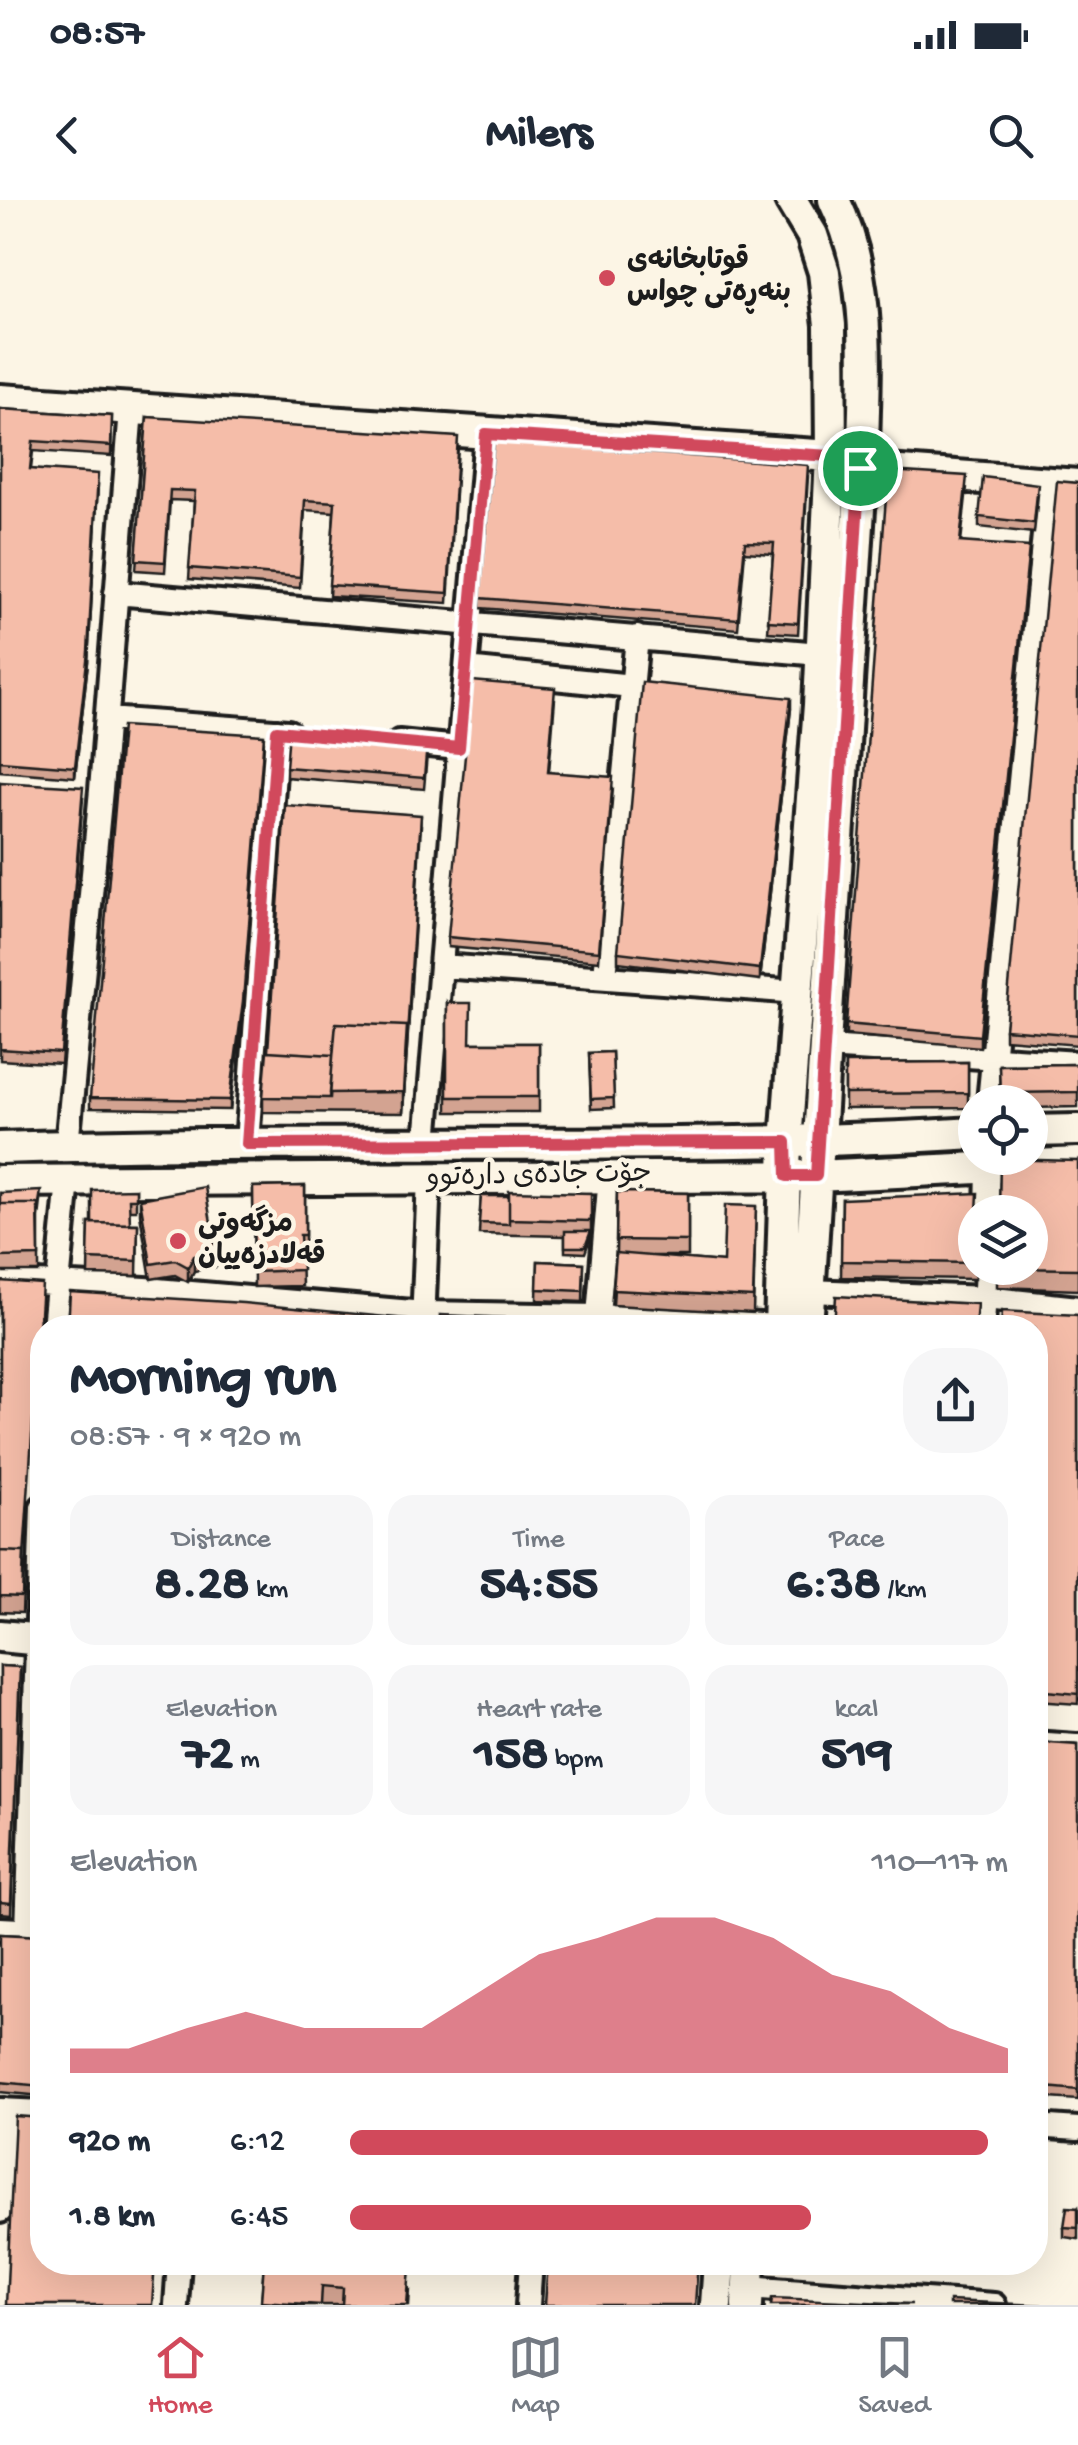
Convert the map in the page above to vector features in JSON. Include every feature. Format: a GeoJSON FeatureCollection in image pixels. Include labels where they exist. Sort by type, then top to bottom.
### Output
{"type":"FeatureCollection","features":[{"type":"Feature","properties":{"kind":"main road"},"geometry":{"type":"LineString","coordinates":[[792,200],[812,235],[824,272],[830,326],[831,456],[786,1142],[802,1176],[809,1291],[796,1315]]}},
{"type":"Feature","properties":{"kind":"main road"},"geometry":{"type":"LineString","coordinates":[[790,1315],[802,1176],[818,1141],[866,331],[860,276],[846,224],[834,200]]}},
{"type":"Feature","properties":{"kind":"main road"},"geometry":{"type":"LineString","coordinates":[[0,400],[831,456],[860,468],[1064,484]]}},
{"type":"Feature","properties":{"kind":"main road"},"geometry":{"type":"LineString","coordinates":[[1048,1131],[1078,1130]]}},
{"type":"Feature","properties":{"kind":"main road","name":"جۆت جادەی دارەتوو"},"geometry":{"type":"LineString","coordinates":[[0,1148],[786,1142],[958,1134]]}},
{"type":"Feature","properties":{"kind":"main road","name":"جۆت جادەی دارەتوو"},"geometry":{"type":"LineString","coordinates":[[1048,1166],[1078,1164]]}},
{"type":"Feature","properties":{"kind":"main road","name":"جۆت جادەی دارەتوو"},"geometry":{"type":"LineString","coordinates":[[0,1181],[802,1176],[958,1170]]}},
{"type":"Feature","properties":{"kind":"main road"},"geometry":{"type":"LineString","coordinates":[[0,1636],[30,1639]]}},
{"type":"Feature","properties":{"kind":"main road"},"geometry":{"type":"LineString","coordinates":[[1048,1714],[1078,1716]]}},
{"type":"Feature","properties":{"kind":"main road"},"geometry":{"type":"LineString","coordinates":[[716,2305],[718,2275]]}},
{"type":"Feature","properties":{"kind":"street"},"geometry":{"type":"LineString","coordinates":[[67,1146],[92,790],[107,719],[131,409]]}},
{"type":"Feature","properties":{"kind":"street"},"geometry":{"type":"LineString","coordinates":[[426,1142],[486,434]]}},
{"type":"Feature","properties":{"kind":"street"},"geometry":{"type":"LineString","coordinates":[[992,1085],[1064,484]]}},
{"type":"Feature","properties":{"kind":"street"},"geometry":{"type":"LineString","coordinates":[[116,592],[820,654]]}},
{"type":"Feature","properties":{"kind":"street"},"geometry":{"type":"LineString","coordinates":[[605,976],[636,637]]}},
{"type":"Feature","properties":{"kind":"street"},"geometry":{"type":"LineString","coordinates":[[466,668],[632,686]]}},
{"type":"Feature","properties":{"kind":"street"},"geometry":{"type":"LineString","coordinates":[[107,719],[313,734]]}},
{"type":"Feature","properties":{"kind":"street"},"geometry":{"type":"LineString","coordinates":[[247,1144],[277,731]]}},
{"type":"Feature","properties":{"kind":"street"},"geometry":{"type":"LineString","coordinates":[[368,740],[459,748]]}},
{"type":"Feature","properties":{"kind":"street"},"geometry":{"type":"LineString","coordinates":[[441,966],[798,992]]}},
{"type":"Feature","properties":{"kind":"street"},"geometry":{"type":"LineString","coordinates":[[825,1047],[1078,1063]]}},
{"type":"Feature","properties":{"kind":"street"},"geometry":{"type":"LineString","coordinates":[[598,1315],[610,1176]]}},
{"type":"Feature","properties":{"kind":"street"},"geometry":{"type":"LineString","coordinates":[[424,1315],[429,1178]]}},
{"type":"Feature","properties":{"kind":"street"},"geometry":{"type":"LineString","coordinates":[[55,1315],[68,1180]]}},
{"type":"Feature","properties":{"kind":"street"},"geometry":{"type":"LineString","coordinates":[[0,1281],[373,1315]]}},
{"type":"Feature","properties":{"kind":"street"},"geometry":{"type":"LineString","coordinates":[[984,1315],[985,1285]]}},
{"type":"Feature","properties":{"kind":"street"},"geometry":{"type":"LineString","coordinates":[[809,1291],[985,1298],[1078,1308]]}},
{"type":"Feature","properties":{"kind":"street"},"geometry":{"type":"LineString","coordinates":[[0,1929],[30,1930]]}},
{"type":"Feature","properties":{"kind":"street"},"geometry":{"type":"LineString","coordinates":[[0,2210],[3,2110],[30,2111]]}},
{"type":"Feature","properties":{"kind":"street"},"geometry":{"type":"LineString","coordinates":[[1048,2127],[1078,2129]]}},
{"type":"Feature","properties":{"kind":"street"},"geometry":{"type":"LineString","coordinates":[[176,2305],[177,2275]]}},
{"type":"Feature","properties":{"kind":"street"},"geometry":{"type":"LineString","coordinates":[[528,2305],[531,2275]]}},
{"type":"Feature","properties":{"kind":"street"},"geometry":{"type":"LineString","coordinates":[[748,2285],[994,2305]]}},
{"type":"Feature","properties":{"kind":"building"},"geometry":{"type":"Polygon","coordinates":[[[0,409],[112,416],[111,446],[33,441],[30,469],[98,474],[88,652],[75,767],[0,761],[0,409]]]}},
{"type":"Feature","properties":{"kind":"building"},"geometry":{"type":"Polygon","coordinates":[[[147,417],[458,437],[448,593],[329,585],[335,502],[305,500],[300,577],[189,568],[195,491],[170,490],[165,562],[136,560],[147,417]]]}},
{"type":"Feature","properties":{"kind":"building"},"geometry":{"type":"Polygon","coordinates":[[[494,441],[808,465],[798,623],[768,621],[774,543],[745,542],[738,619],[480,598],[494,441]]]}},
{"type":"Feature","properties":{"kind":"building"},"geometry":{"type":"Polygon","coordinates":[[[888,471],[967,476],[960,542],[1029,547],[980,1036],[846,1024],[888,471]]]}},
{"type":"Feature","properties":{"kind":"building"},"geometry":{"type":"Polygon","coordinates":[[[983,477],[1038,484],[1034,523],[979,517],[983,477]]]}},
{"type":"Feature","properties":{"kind":"building"},"geometry":{"type":"Polygon","coordinates":[[[1057,481],[1078,483],[1078,1035],[1005,1029],[1057,481]]]}},
{"type":"Feature","properties":{"kind":"building"},"geometry":{"type":"Polygon","coordinates":[[[472,681],[555,688],[548,772],[613,777],[599,951],[448,937],[472,681]]]}},
{"type":"Feature","properties":{"kind":"building"},"geometry":{"type":"Polygon","coordinates":[[[642,682],[791,698],[760,969],[618,952],[642,682]]]}},
{"type":"Feature","properties":{"kind":"building"},"geometry":{"type":"Polygon","coordinates":[[[122,726],[264,735],[243,1001],[230,1100],[90,1098],[122,726]]]}},
{"type":"Feature","properties":{"kind":"building"},"geometry":{"type":"Polygon","coordinates":[[[289,732],[427,744],[424,778],[286,767],[289,732]]]}},
{"type":"Feature","properties":{"kind":"building"},"geometry":{"type":"Polygon","coordinates":[[[0,782],[83,787],[61,1053],[0,1049],[0,782]]]}},
{"type":"Feature","properties":{"kind":"building"},"geometry":{"type":"Polygon","coordinates":[[[285,805],[421,815],[407,1036],[407,1026],[336,1023],[333,1055],[268,1051],[285,805]]]}},
{"type":"Feature","properties":{"kind":"building"},"geometry":{"type":"Polygon","coordinates":[[[447,1003],[471,1003],[470,1043],[539,1043],[539,1097],[447,1097],[447,1003]]]}},
{"type":"Feature","properties":{"kind":"building"},"geometry":{"type":"Polygon","coordinates":[[[336,1023],[407,1026],[403,1092],[330,1093],[336,1023]]]}},
{"type":"Feature","properties":{"kind":"building"},"geometry":{"type":"Polygon","coordinates":[[[267,1051],[333,1055],[330,1098],[263,1097],[267,1051]]]}},
{"type":"Feature","properties":{"kind":"building"},"geometry":{"type":"Polygon","coordinates":[[[612,1052],[614,1098],[591,1099],[589,1053],[612,1052]]]}},
{"type":"Feature","properties":{"kind":"building"},"geometry":{"type":"Polygon","coordinates":[[[968,1062],[968,1085],[958,1085],[958,1093],[845,1094],[845,1063],[968,1062]]]}},
{"type":"Feature","properties":{"kind":"building"},"geometry":{"type":"Polygon","coordinates":[[[1078,1064],[1078,1092],[1048,1092],[1048,1085],[1000,1085],[999,1065],[1078,1064]]]}},
{"type":"Feature","properties":{"kind":"building"},"geometry":{"type":"Polygon","coordinates":[[[1048,1160],[1078,1161],[1078,1269],[1048,1269],[1048,1195],[999,1195],[1000,1175],[1048,1175],[1048,1160]]]}},
{"type":"Feature","properties":{"kind":"building"},"geometry":{"type":"Polygon","coordinates":[[[305,1186],[305,1235],[300,1235],[302,1270],[254,1272],[253,1187],[305,1186]]]}},
{"type":"Feature","properties":{"kind":"building","name":"مزگەوتی قەلادزەییان"},"geometry":{"type":"Polygon","coordinates":[[[205,1187],[216,1252],[194,1256],[188,1267],[175,1260],[151,1264],[140,1199],[205,1187]]]}},
{"type":"Feature","properties":{"kind":"building"},"geometry":{"type":"Polygon","coordinates":[[[136,1189],[136,1199],[129,1199],[130,1224],[92,1223],[92,1190],[136,1189]]]}},
{"type":"Feature","properties":{"kind":"building"},"geometry":{"type":"Polygon","coordinates":[[[41,1191],[38,1209],[38,1204],[0,1204],[0,1193],[41,1191]]]}},
{"type":"Feature","properties":{"kind":"building"},"geometry":{"type":"Polygon","coordinates":[[[509,1191],[591,1193],[591,1221],[509,1219],[509,1191]]]}},
{"type":"Feature","properties":{"kind":"building"},"geometry":{"type":"Polygon","coordinates":[[[617,1192],[688,1193],[688,1241],[616,1240],[617,1192]]]}},
{"type":"Feature","properties":{"kind":"building"},"geometry":{"type":"Polygon","coordinates":[[[978,1193],[958,1195],[958,1263],[841,1261],[842,1199],[978,1193]]]}},
{"type":"Feature","properties":{"kind":"building"},"geometry":{"type":"Polygon","coordinates":[[[481,1196],[509,1196],[509,1224],[479,1223],[481,1196]]]}},
{"type":"Feature","properties":{"kind":"building"},"geometry":{"type":"Polygon","coordinates":[[[0,1204],[38,1204],[39,1256],[0,1257],[0,1204]]]}},
{"type":"Feature","properties":{"kind":"building"},"geometry":{"type":"Polygon","coordinates":[[[725,1205],[756,1206],[753,1297],[613,1290],[616,1253],[723,1262],[725,1205]]]}},
{"type":"Feature","properties":{"kind":"building"},"geometry":{"type":"Polygon","coordinates":[[[89,1223],[138,1224],[137,1261],[88,1259],[89,1223]]]}},
{"type":"Feature","properties":{"kind":"building"},"geometry":{"type":"Polygon","coordinates":[[[565,1231],[591,1231],[585,1247],[565,1247],[565,1231]]]}},
{"type":"Feature","properties":{"kind":"building"},"geometry":{"type":"Polygon","coordinates":[[[538,1261],[584,1263],[583,1291],[537,1289],[538,1261]]]}},
{"type":"Feature","properties":{"kind":"building"},"geometry":{"type":"Polygon","coordinates":[[[0,1281],[42,1284],[40,1315],[30,1315],[30,1466],[24,1557],[24,1552],[0,1551],[0,1281]]]}},
{"type":"Feature","properties":{"kind":"building"},"geometry":{"type":"Polygon","coordinates":[[[70,1292],[367,1315],[69,1315],[70,1292]]]}},
{"type":"Feature","properties":{"kind":"building"},"geometry":{"type":"Polygon","coordinates":[[[836,1296],[977,1304],[976,1315],[835,1315],[836,1296]]]}},
{"type":"Feature","properties":{"kind":"building"},"geometry":{"type":"Polygon","coordinates":[[[1002,1311],[1078,1315],[1078,1694],[1048,1691],[1048,1315],[1002,1315],[1002,1311]]]}},
{"type":"Feature","properties":{"kind":"building"},"geometry":{"type":"Polygon","coordinates":[[[0,1551],[24,1552],[22,1597],[0,1596],[0,1551]]]}},
{"type":"Feature","properties":{"kind":"building"},"geometry":{"type":"Polygon","coordinates":[[[0,1666],[20,1667],[11,1903],[0,1902],[0,1666]]]}},
{"type":"Feature","properties":{"kind":"building"},"geometry":{"type":"Polygon","coordinates":[[[1048,1743],[1078,1745],[1078,2090],[1048,2087],[1048,1743]]]}},
{"type":"Feature","properties":{"kind":"building"},"geometry":{"type":"Polygon","coordinates":[[[0,1934],[30,1935],[30,2085],[0,2082],[0,1934]]]}},
{"type":"Feature","properties":{"kind":"building"},"geometry":{"type":"Polygon","coordinates":[[[15,2116],[30,2117],[30,2275],[154,2275],[152,2305],[6,2305],[15,2116]]]}},
{"type":"Feature","properties":{"kind":"building"},"geometry":{"type":"Polygon","coordinates":[[[1067,2207],[1078,2208],[1078,2228],[1064,2227],[1067,2207]]]}},
{"type":"Feature","properties":{"kind":"building"},"geometry":{"type":"Polygon","coordinates":[[[263,2275],[409,2275],[407,2305],[342,2305],[343,2288],[322,2286],[321,2305],[261,2301],[263,2275]]]}},
{"type":"Feature","properties":{"kind":"building"},"geometry":{"type":"Polygon","coordinates":[[[547,2275],[697,2275],[695,2305],[545,2305],[547,2275]]]}},
{"type":"Feature","properties":{"kind":"building"},"geometry":{"type":"Polygon","coordinates":[[[772,2298],[912,2304],[771,2305],[772,2298]]]}},
{"type":"Feature","properties":{"kind":"building"},"geometry":{"type":"Polygon","coordinates":[[[949,2301],[1042,2305],[949,2305],[949,2301]]]}},
{"type":"Feature","properties":{"kind":"place","name":"قوتابخانەی بنەڕەتی چواس"},"geometry":{"type":"Point","coordinates":[607,278]}},
{"type":"Feature","properties":{"kind":"place","name":"مزگەوتی قەلادزەییان"},"geometry":{"type":"Point","coordinates":[178,1241]}},
{"type":"Feature","properties":{"kind":"route"},"geometry":{"type":"LineString","coordinates":[[486,434],[831,456],[860,468],[816,1176],[787,1176],[786,1142],[247,1144],[277,731],[459,748],[486,434]]}}]}
